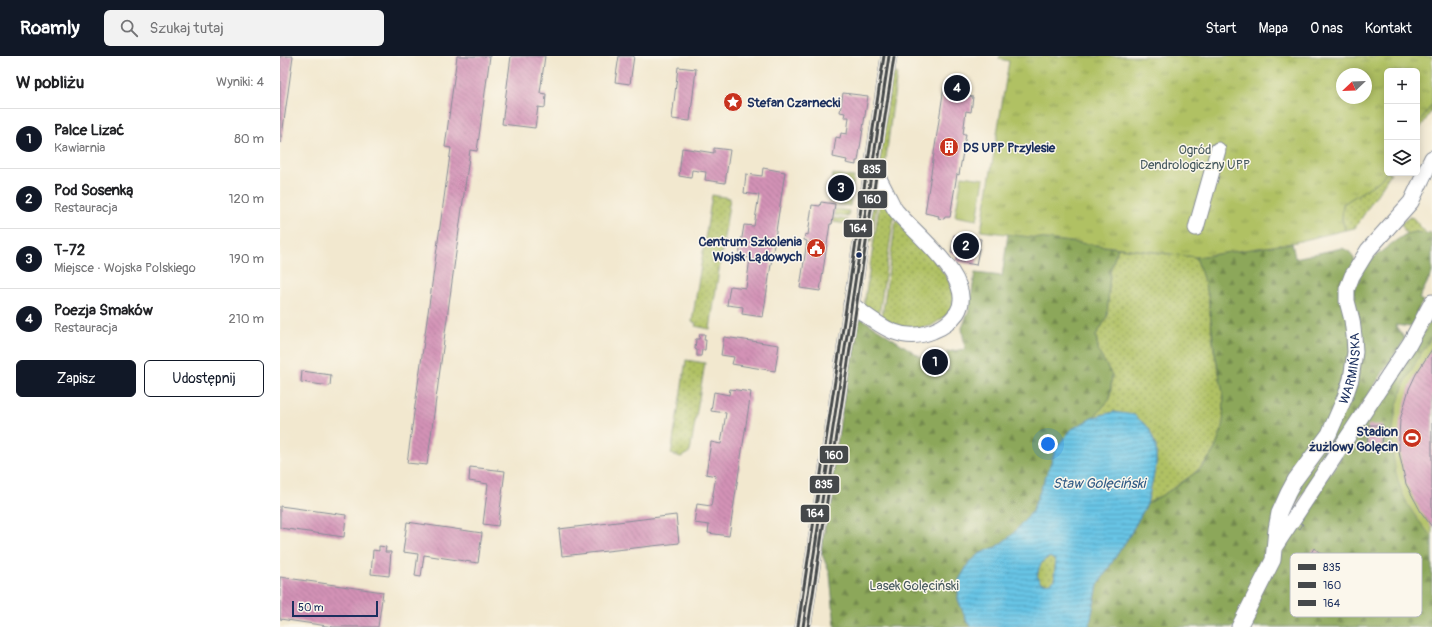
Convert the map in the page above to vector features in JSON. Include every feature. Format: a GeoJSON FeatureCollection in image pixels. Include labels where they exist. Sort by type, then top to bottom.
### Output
{"type":"FeatureCollection","features":[{"type":"Feature","properties":{"kind":"street"},"geometry":{"type":"LineString","coordinates":[[803,627],[889,56]]}},
{"type":"Feature","properties":{"kind":"street"},"geometry":{"type":"LineString","coordinates":[[1196,228],[1218,150]]}},
{"type":"Feature","properties":{"kind":"street","name":"WARMIŃSKA"},"geometry":{"type":"LineString","coordinates":[[1239,627],[1273,560],[1279,513],[1288,493],[1295,480],[1329,434],[1351,379],[1355,352],[1352,320],[1347,301],[1347,288],[1352,276],[1368,250],[1411,202],[1432,158]]}},
{"type":"Feature","properties":{"kind":"street"},"geometry":{"type":"LineString","coordinates":[[851,304],[894,332],[913,337],[942,328],[951,321],[960,308],[962,296],[959,286],[952,273],[937,254],[896,211],[872,166]]}},
{"type":"Feature","properties":{"kind":"street"},"geometry":{"type":"LineString","coordinates":[[1275,546],[1410,343],[1432,302]]}},
{"type":"Feature","properties":{"kind":"green space","name":"Ogród Dendrologiczny UPP"},"geometry":{"type":"Polygon","coordinates":[[[1000,56],[1432,56],[1432,104],[1420,122],[1420,68],[1384,68],[1384,175],[1379,181],[1343,204],[1342,219],[1345,230],[1292,243],[1196,257],[981,231],[1009,61],[999,59],[1000,56]]]}},
{"type":"Feature","properties":{"kind":"green space"},"geometry":{"type":"Polygon","coordinates":[[[897,73],[885,166],[882,167],[879,164],[892,74],[897,73]]]}},
{"type":"Feature","properties":{"kind":"green space"},"geometry":{"type":"Polygon","coordinates":[[[1432,104],[1432,110],[1420,128],[1420,122],[1432,104]]]}},
{"type":"Feature","properties":{"kind":"green space"},"geometry":{"type":"Polygon","coordinates":[[[833,174],[854,177],[850,206],[829,203],[833,174]]]}},
{"type":"Feature","properties":{"kind":"green space"},"geometry":{"type":"Polygon","coordinates":[[[1384,175],[1389,176],[1355,228],[1345,230],[1342,219],[1343,204],[1379,181],[1384,175]]]}},
{"type":"Feature","properties":{"kind":"green space"},"geometry":{"type":"Polygon","coordinates":[[[962,176],[984,179],[977,220],[955,216],[962,176]]]}},
{"type":"Feature","properties":{"kind":"green space"},"geometry":{"type":"Polygon","coordinates":[[[877,191],[879,191],[871,241],[867,241],[873,200],[877,191]]]}},
{"type":"Feature","properties":{"kind":"green space"},"geometry":{"type":"Polygon","coordinates":[[[881,194],[894,216],[879,316],[864,305],[881,194]]]}},
{"type":"Feature","properties":{"kind":"green space"},"geometry":{"type":"Polygon","coordinates":[[[712,195],[730,198],[710,329],[695,326],[696,323],[692,322],[712,195]]]}},
{"type":"Feature","properties":{"kind":"green space"},"geometry":{"type":"Polygon","coordinates":[[[835,209],[849,211],[848,217],[834,215],[835,209]]]}},
{"type":"Feature","properties":{"kind":"green space"},"geometry":{"type":"Polygon","coordinates":[[[1410,217],[1413,218],[1427,234],[1416,232],[1406,234],[1401,223],[1410,217]]]}},
{"type":"Feature","properties":{"kind":"green space"},"geometry":{"type":"Polygon","coordinates":[[[834,218],[848,220],[847,224],[833,222],[834,218]]]}},
{"type":"Feature","properties":{"kind":"green space"},"geometry":{"type":"Polygon","coordinates":[[[896,219],[935,261],[950,282],[954,297],[952,309],[946,316],[931,326],[905,330],[882,317],[896,219]]]}},
{"type":"Feature","properties":{"kind":"green space"},"geometry":{"type":"Polygon","coordinates":[[[1416,232],[1427,234],[1430,232],[1432,235],[1432,273],[1419,299],[1423,301],[1416,314],[1417,315],[1411,327],[1395,325],[1405,339],[1279,530],[1280,520],[1354,381],[1350,298],[1362,267],[1406,234],[1416,232]]]}},
{"type":"Feature","properties":{"kind":"green space","name":"Lasek Golęciński"},"geometry":{"type":"Polygon","coordinates":[[[1008,234],[1118,248],[1110,271],[1107,317],[1096,336],[1099,353],[1112,375],[1110,399],[1094,417],[1072,429],[1057,447],[1032,512],[1011,536],[996,547],[981,553],[969,563],[959,580],[958,599],[967,622],[971,627],[835,627],[830,574],[821,552],[856,315],[926,360],[928,373],[949,370],[947,352],[965,349],[962,328],[969,310],[975,273],[1002,276],[1008,234]]]}},
{"type":"Feature","properties":{"kind":"green space"},"geometry":{"type":"Polygon","coordinates":[[[1292,243],[1295,258],[1342,248],[1351,253],[1355,262],[1351,351],[1337,407],[1293,479],[1272,552],[1236,627],[1089,627],[1098,585],[1128,538],[1147,504],[1169,491],[1204,465],[1215,449],[1223,426],[1224,398],[1214,348],[1208,294],[1196,257],[1292,243]]]}},
{"type":"Feature","properties":{"kind":"green space"},"geometry":{"type":"Polygon","coordinates":[[[1118,248],[1196,257],[1207,290],[1214,350],[1224,398],[1224,418],[1220,436],[1214,451],[1192,475],[1179,485],[1147,504],[1156,465],[1156,447],[1149,428],[1114,412],[1094,417],[1110,399],[1112,375],[1099,353],[1096,336],[1107,317],[1110,271],[1118,248]]]}},
{"type":"Feature","properties":{"kind":"green space"},"geometry":{"type":"Polygon","coordinates":[[[1432,319],[1432,337],[1411,371],[1402,390],[1395,415],[1393,456],[1400,487],[1409,506],[1432,537],[1432,627],[1243,627],[1279,552],[1296,526],[1300,529],[1298,522],[1432,319]]]}},
{"type":"Feature","properties":{"kind":"green space","name":"Stadion żużlowy Golęcin"},"geometry":{"type":"Polygon","coordinates":[[[1432,337],[1432,537],[1408,505],[1401,489],[1396,473],[1393,455],[1393,438],[1394,421],[1403,387],[1416,362],[1432,337]]]}},
{"type":"Feature","properties":{"kind":"green space"},"geometry":{"type":"Polygon","coordinates":[[[686,360],[705,363],[690,452],[681,457],[671,454],[686,360]]]}},
{"type":"Feature","properties":{"kind":"green space"},"geometry":{"type":"Polygon","coordinates":[[[1050,557],[1055,560],[1055,579],[1048,584],[1040,582],[1037,577],[1039,567],[1042,562],[1050,557]]]}},
{"type":"Feature","properties":{"kind":"water","name":"Staw Golęciński"},"geometry":{"type":"Polygon","coordinates":[[[1114,412],[1134,415],[1149,428],[1156,447],[1156,465],[1147,504],[1128,538],[1098,585],[1089,627],[971,627],[967,622],[958,599],[959,580],[969,563],[981,553],[996,547],[1011,536],[1032,512],[1057,447],[1072,429],[1094,417],[1114,412]],[[1050,557],[1042,562],[1039,567],[1037,577],[1040,582],[1048,584],[1055,579],[1055,560],[1050,557]]]}},
{"type":"Feature","properties":{"kind":"building"},"geometry":{"type":"Polygon","coordinates":[[[280,56],[293,56],[281,143],[280,143],[280,56]]]}},
{"type":"Feature","properties":{"kind":"building"},"geometry":{"type":"Polygon","coordinates":[[[457,56],[490,56],[477,151],[470,150],[427,465],[407,463],[451,148],[445,147],[457,56]]]}},
{"type":"Feature","properties":{"kind":"building"},"geometry":{"type":"Polygon","coordinates":[[[511,56],[545,56],[540,93],[546,94],[545,108],[538,107],[535,128],[502,124],[511,56]]]}},
{"type":"Feature","properties":{"kind":"building"},"geometry":{"type":"Polygon","coordinates":[[[619,56],[634,56],[630,84],[615,82],[619,56]]]}},
{"type":"Feature","properties":{"kind":"building"},"geometry":{"type":"Polygon","coordinates":[[[678,67],[696,69],[690,121],[672,119],[678,67]]]}},
{"type":"Feature","properties":{"kind":"building","name":"DS UPP Przylesie"},"geometry":{"type":"Polygon","coordinates":[[[944,87],[969,91],[969,96],[973,97],[971,112],[966,111],[963,134],[966,134],[959,175],[957,174],[950,217],[945,217],[944,219],[938,218],[939,216],[925,213],[944,87]]]}},
{"type":"Feature","properties":{"kind":"building"},"geometry":{"type":"Polygon","coordinates":[[[843,93],[868,96],[858,161],[856,161],[856,165],[846,163],[847,160],[833,157],[836,137],[840,138],[841,133],[847,134],[849,117],[844,117],[845,113],[840,112],[843,93]]]}},
{"type":"Feature","properties":{"kind":"building"},"geometry":{"type":"Polygon","coordinates":[[[682,148],[714,153],[714,148],[730,150],[725,183],[705,180],[706,172],[692,170],[691,178],[679,176],[682,148]]]}},
{"type":"Feature","properties":{"kind":"building"},"geometry":{"type":"Polygon","coordinates":[[[763,168],[785,172],[763,317],[742,314],[743,307],[727,305],[730,286],[746,288],[750,258],[739,256],[744,225],[754,226],[759,195],[744,193],[746,174],[762,176],[763,168]]]}},
{"type":"Feature","properties":{"kind":"building"},"geometry":{"type":"Polygon","coordinates":[[[821,202],[835,204],[832,224],[830,224],[820,291],[800,288],[807,241],[804,240],[805,234],[808,235],[812,205],[820,206],[821,202]]]}},
{"type":"Feature","properties":{"kind":"building"},"geometry":{"type":"Polygon","coordinates":[[[954,235],[981,239],[976,265],[956,261],[957,254],[951,253],[954,235]]]}},
{"type":"Feature","properties":{"kind":"building"},"geometry":{"type":"Polygon","coordinates":[[[700,334],[705,334],[705,350],[702,350],[701,356],[697,356],[697,350],[695,349],[696,339],[699,339],[700,334]]]}},
{"type":"Feature","properties":{"kind":"building"},"geometry":{"type":"Polygon","coordinates":[[[724,337],[779,345],[775,371],[732,364],[734,357],[721,355],[724,337]]]}},
{"type":"Feature","properties":{"kind":"building","name":"Stadion żużlowy Golęcin"},"geometry":{"type":"Polygon","coordinates":[[[1432,349],[1432,527],[1421,512],[1406,484],[1399,452],[1399,436],[1400,420],[1409,389],[1416,374],[1432,349]]]}},
{"type":"Feature","properties":{"kind":"building"},"geometry":{"type":"Polygon","coordinates":[[[939,358],[941,371],[928,373],[926,360],[939,358]]]}},
{"type":"Feature","properties":{"kind":"building"},"geometry":{"type":"Polygon","coordinates":[[[302,371],[331,375],[330,386],[301,382],[302,371]]]}},
{"type":"Feature","properties":{"kind":"building"},"geometry":{"type":"Polygon","coordinates":[[[730,389],[751,392],[729,536],[708,533],[709,525],[694,523],[697,504],[711,506],[716,476],[706,474],[711,442],[721,444],[726,413],[711,411],[714,392],[729,395],[730,389]]]}},
{"type":"Feature","properties":{"kind":"building"},"geometry":{"type":"Polygon","coordinates":[[[1368,425],[1383,425],[1382,448],[1367,447],[1368,425]]]}},
{"type":"Feature","properties":{"kind":"building"},"geometry":{"type":"Polygon","coordinates":[[[470,467],[505,471],[498,526],[483,524],[488,484],[469,481],[470,467]]]}},
{"type":"Feature","properties":{"kind":"building"},"geometry":{"type":"Polygon","coordinates":[[[280,506],[346,515],[344,537],[280,528],[280,506]]]}},
{"type":"Feature","properties":{"kind":"building"},"geometry":{"type":"Polygon","coordinates":[[[676,515],[679,543],[562,556],[559,529],[676,515]]]}},
{"type":"Feature","properties":{"kind":"building"},"geometry":{"type":"Polygon","coordinates":[[[407,522],[482,533],[478,563],[424,555],[421,577],[415,576],[418,554],[403,552],[407,522]]]}},
{"type":"Feature","properties":{"kind":"building"},"geometry":{"type":"Polygon","coordinates":[[[1298,522],[1303,524],[1300,529],[1296,526],[1298,522]]]}},
{"type":"Feature","properties":{"kind":"building"},"geometry":{"type":"Polygon","coordinates":[[[379,546],[386,547],[385,552],[391,552],[389,576],[371,574],[373,550],[379,551],[379,546]]]}},
{"type":"Feature","properties":{"kind":"building"},"geometry":{"type":"Polygon","coordinates":[[[1314,548],[1320,553],[1311,553],[1314,548]]]}},
{"type":"Feature","properties":{"kind":"building"},"geometry":{"type":"Polygon","coordinates":[[[280,577],[383,592],[378,627],[334,627],[280,619],[280,577]]]}},
{"type":"Feature","properties":{"kind":"transit line","name":"164"},"geometry":{"type":"LineString","coordinates":[[798,626],[884,56]]}},
{"type":"Feature","properties":{"kind":"transit line","name":"835"},"geometry":{"type":"LineString","coordinates":[[803,627],[889,56]]}},
{"type":"Feature","properties":{"kind":"transit line","name":"160"},"geometry":{"type":"LineString","coordinates":[[808,627],[894,57]]}},
{"type":"Feature","properties":{"kind":"place","name":"Poezja Smaków"},"geometry":{"type":"Point","coordinates":[957,88]}},
{"type":"Feature","properties":{"kind":"place","name":"Stefan Czarnecki"},"geometry":{"type":"Point","coordinates":[733,102]}},
{"type":"Feature","properties":{"kind":"place","name":"DS UPP Przylesie"},"geometry":{"type":"Point","coordinates":[949,147]}},
{"type":"Feature","properties":{"kind":"place","name":"T-72"},"geometry":{"type":"Point","coordinates":[841,188]}},
{"type":"Feature","properties":{"kind":"place","name":"Pod Sosenką"},"geometry":{"type":"Point","coordinates":[966,246]}},
{"type":"Feature","properties":{"kind":"place","name":"Centrum Szkolenia Wojsk Lądowych"},"geometry":{"type":"Point","coordinates":[816,248]}},
{"type":"Feature","properties":{"kind":"place","name":"Palce Lizać"},"geometry":{"type":"Point","coordinates":[935,362]}},
{"type":"Feature","properties":{"kind":"place","name":"Stadion żużlowy Golęcin"},"geometry":{"type":"Point","coordinates":[1412,438]}}]}
